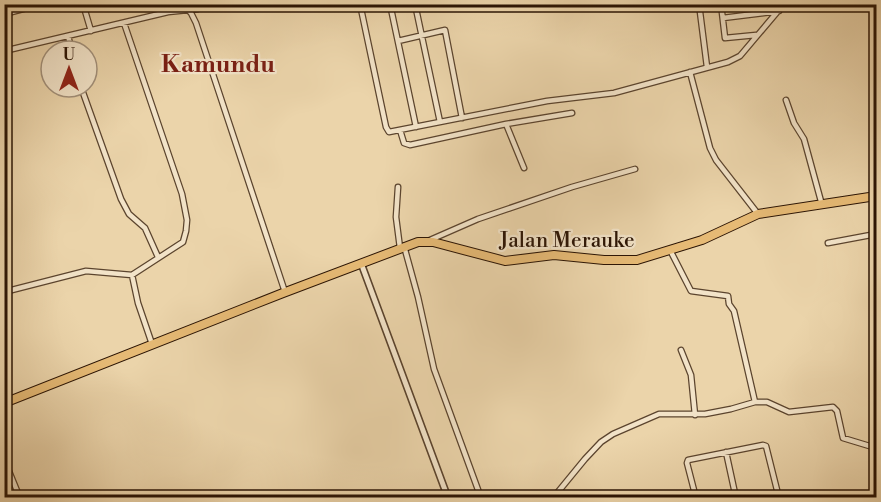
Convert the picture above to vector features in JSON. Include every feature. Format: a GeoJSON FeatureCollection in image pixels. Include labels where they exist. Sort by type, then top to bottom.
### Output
{"type":"FeatureCollection","features":[{"type":"Feature","properties":{"kind":"highway","name":"Jalan Merauke"},"geometry":{"type":"LineString","coordinates":[[4,402],[402,247],[428,241],[486,258],[510,261],[555,255],[630,261],[702,240],[758,214],[874,196]]}},
{"type":"Feature","properties":{"kind":"street"},"geometry":{"type":"LineString","coordinates":[[4,14],[42,4]]}},
{"type":"Feature","properties":{"kind":"street"},"geometry":{"type":"LineString","coordinates":[[82,4],[92,31]]}},
{"type":"Feature","properties":{"kind":"street"},"geometry":{"type":"LineString","coordinates":[[4,51],[214,4]]}},
{"type":"Feature","properties":{"kind":"street"},"geometry":{"type":"LineString","coordinates":[[360,4],[386,129],[389,132],[547,101],[614,93],[737,58],[753,43],[756,35],[784,4]]}},
{"type":"Feature","properties":{"kind":"street"},"geometry":{"type":"LineString","coordinates":[[390,4],[416,127]]}},
{"type":"Feature","properties":{"kind":"street"},"geometry":{"type":"LineString","coordinates":[[415,4],[440,122]]}},
{"type":"Feature","properties":{"kind":"street"},"geometry":{"type":"LineString","coordinates":[[699,4],[707,67]]}},
{"type":"Feature","properties":{"kind":"street"},"geometry":{"type":"LineString","coordinates":[[721,4],[725,38],[756,35]]}},
{"type":"Feature","properties":{"kind":"street"},"geometry":{"type":"LineString","coordinates":[[187,9],[196,22],[285,292]]}},
{"type":"Feature","properties":{"kind":"street"},"geometry":{"type":"LineString","coordinates":[[723,18],[779,11]]}},
{"type":"Feature","properties":{"kind":"street"},"geometry":{"type":"LineString","coordinates":[[4,292],[81,271],[132,275],[181,244],[186,231],[182,194],[124,23]]}},
{"type":"Feature","properties":{"kind":"street"},"geometry":{"type":"LineString","coordinates":[[398,41],[445,30],[462,118]]}},
{"type":"Feature","properties":{"kind":"street"},"geometry":{"type":"LineString","coordinates":[[690,72],[710,148],[716,160],[758,214]]}},
{"type":"Feature","properties":{"kind":"street"},"geometry":{"type":"LineString","coordinates":[[85,99],[121,199],[129,214],[145,228],[158,257]]}},
{"type":"Feature","properties":{"kind":"street"},"geometry":{"type":"LineString","coordinates":[[786,100],[794,123],[804,139],[822,205]]}},
{"type":"Feature","properties":{"kind":"street"},"geometry":{"type":"LineString","coordinates":[[400,130],[404,143],[410,146],[506,124],[572,113]]}},
{"type":"Feature","properties":{"kind":"street"},"geometry":{"type":"LineString","coordinates":[[506,124],[524,168]]}},
{"type":"Feature","properties":{"kind":"street"},"geometry":{"type":"LineString","coordinates":[[428,241],[478,219],[572,186],[635,168]]}},
{"type":"Feature","properties":{"kind":"street"},"geometry":{"type":"LineString","coordinates":[[398,187],[396,217],[402,247],[418,297],[434,369],[481,498]]}},
{"type":"Feature","properties":{"kind":"street"},"geometry":{"type":"LineString","coordinates":[[874,196],[876,221]]}},
{"type":"Feature","properties":{"kind":"street"},"geometry":{"type":"LineString","coordinates":[[828,243],[876,234]]}},
{"type":"Feature","properties":{"kind":"street"},"geometry":{"type":"LineString","coordinates":[[670,250],[691,291],[728,296],[729,304],[734,311],[755,402]]}},
{"type":"Feature","properties":{"kind":"street"},"geometry":{"type":"LineString","coordinates":[[361,263],[448,498]]}},
{"type":"Feature","properties":{"kind":"street"},"geometry":{"type":"LineString","coordinates":[[132,275],[138,303],[152,344]]}},
{"type":"Feature","properties":{"kind":"street"},"geometry":{"type":"LineString","coordinates":[[681,350],[691,375],[695,415]]}},
{"type":"Feature","properties":{"kind":"street"},"geometry":{"type":"LineString","coordinates":[[554,498],[585,459],[608,436],[658,414],[695,415],[755,402],[766,402],[786,412],[828,407],[834,408],[843,438],[876,448]]}},
{"type":"Feature","properties":{"kind":"street"},"geometry":{"type":"LineString","coordinates":[[696,498],[688,461],[766,445],[779,495],[761,498]]}},
{"type":"Feature","properties":{"kind":"street"},"geometry":{"type":"LineString","coordinates":[[726,452],[736,498]]}},
{"type":"Feature","properties":{"kind":"street"},"geometry":{"type":"LineString","coordinates":[[4,459],[20,498]]}},
{"type":"Feature","properties":{"kind":"district","name":"Kamundu"},"geometry":{"type":"Point","coordinates":[218,65]}}]}
